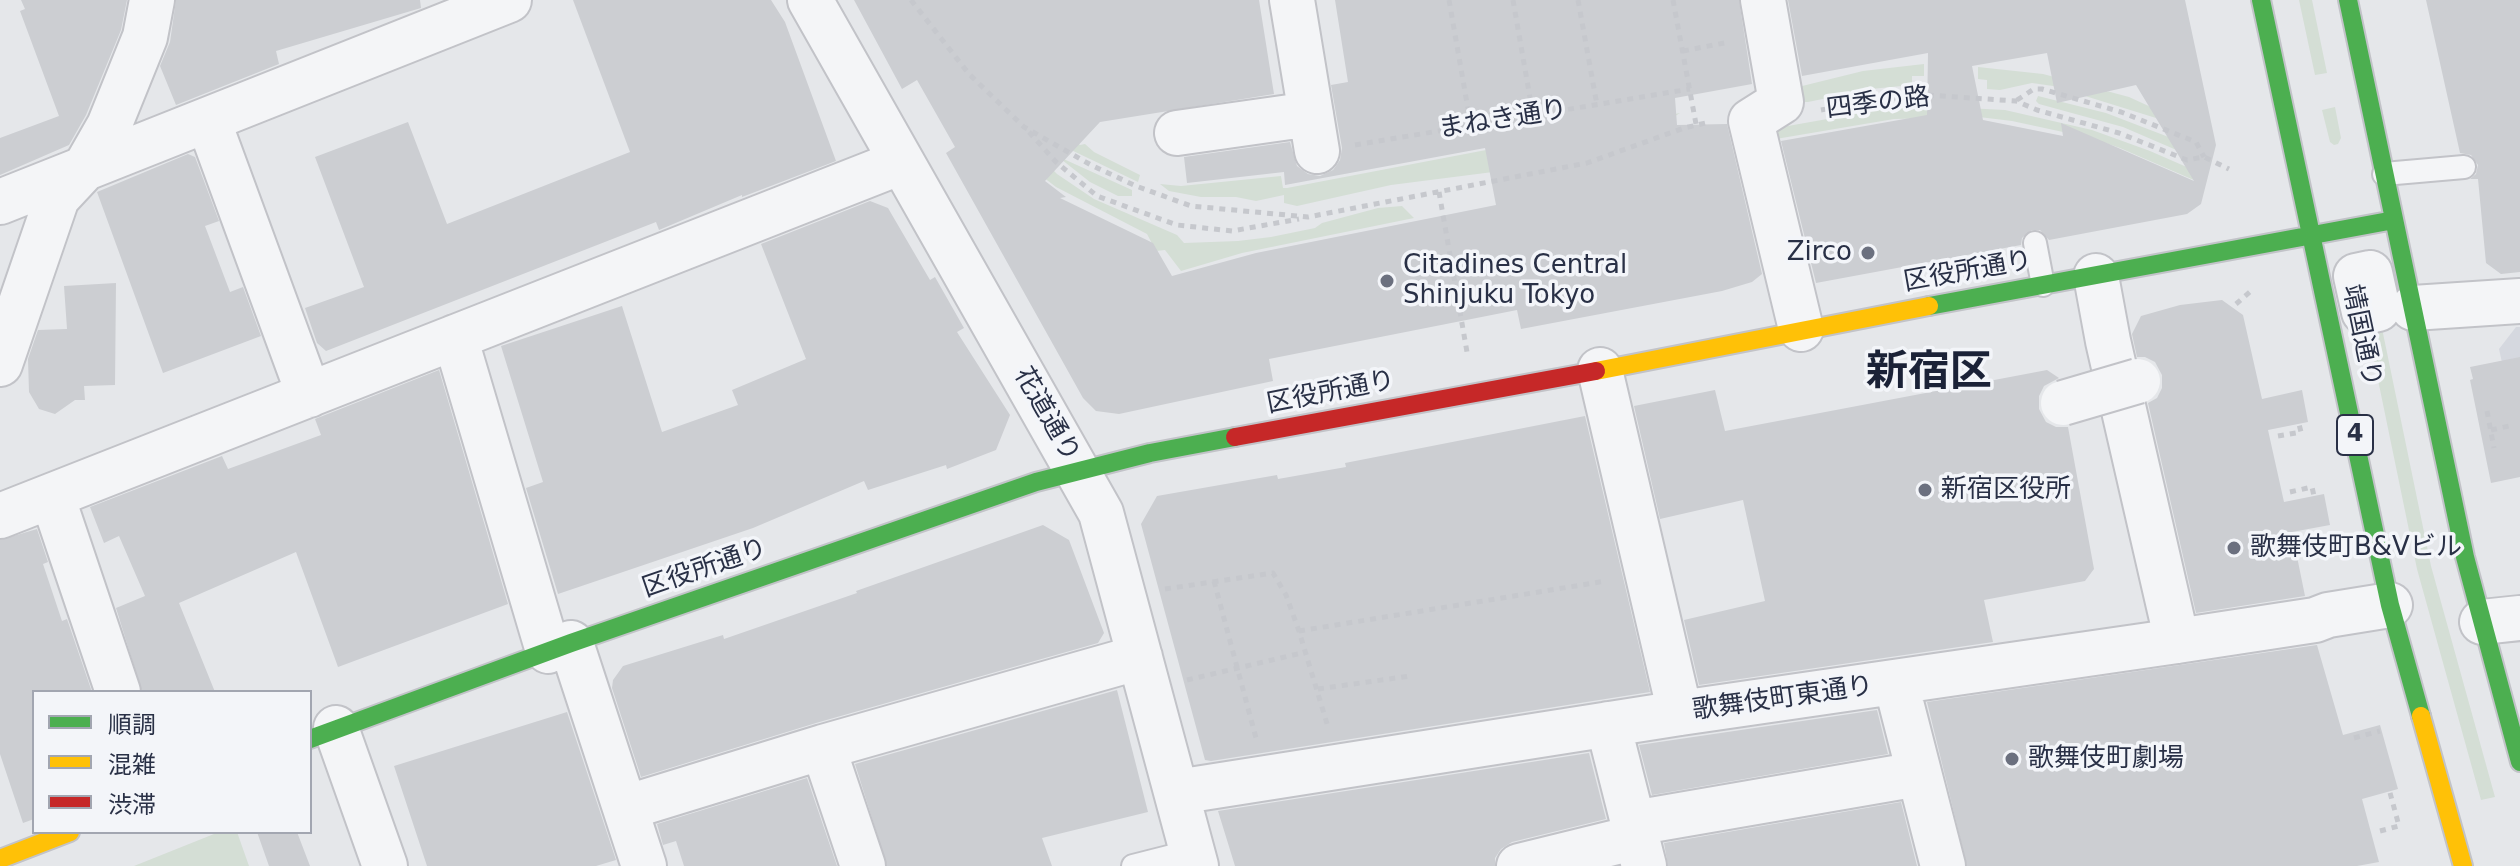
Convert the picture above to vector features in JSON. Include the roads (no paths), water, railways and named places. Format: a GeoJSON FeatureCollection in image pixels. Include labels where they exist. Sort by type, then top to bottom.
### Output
{"type":"FeatureCollection","features":[{"type":"Feature","properties":{"kind":"street"},"geometry":{"type":"LineString","coordinates":[[0,364],[57,198],[85,168],[109,126],[145,37],[152,0]]}},
{"type":"Feature","properties":{"kind":"street"},"geometry":{"type":"LineString","coordinates":[[0,202],[507,0]]}},
{"type":"Feature","properties":{"kind":"street","name":"花道通り"},"geometry":{"type":"LineString","coordinates":[[810,0],[1101,513],[1157,670],[1177,792],[1194,858]]}},
{"type":"Feature","properties":{"kind":"street"},"geometry":{"type":"LineString","coordinates":[[1177,133],[1314,132],[1292,0]]}},
{"type":"Feature","properties":{"kind":"street"},"geometry":{"type":"LineString","coordinates":[[1763,0],[1766,112],[1801,329]]}},
{"type":"Feature","properties":{"kind":"street","name":"靖国通り"},"geometry":{"type":"LineString","coordinates":[[2261,0],[2390,605],[2463,866]]}},
{"type":"Feature","properties":{"kind":"street"},"geometry":{"type":"LineString","coordinates":[[2348,0],[2465,557],[2501,620],[2520,762]]}},
{"type":"Feature","properties":{"kind":"street"},"geometry":{"type":"LineString","coordinates":[[208,120],[309,395]]}},
{"type":"Feature","properties":{"kind":"street"},"geometry":{"type":"LineString","coordinates":[[0,516],[901,162]]}},
{"type":"Feature","properties":{"kind":"street","name":"区役所通り"},"geometry":{"type":"LineString","coordinates":[[323,734],[559,647],[1077,470],[1150,453],[1600,370],[1801,329],[2394,220]]}},
{"type":"Feature","properties":{"kind":"street"},"geometry":{"type":"LineString","coordinates":[[2096,276],[2177,641]]}},
{"type":"Feature","properties":{"kind":"street"},"geometry":{"type":"LineString","coordinates":[[2413,308],[2520,301]]}},
{"type":"Feature","properties":{"kind":"street"},"geometry":{"type":"LineString","coordinates":[[455,337],[559,647],[625,808],[644,866]]}},
{"type":"Feature","properties":{"kind":"street"},"geometry":{"type":"LineString","coordinates":[[1600,370],[1680,713]]}},
{"type":"Feature","properties":{"kind":"street"},"geometry":{"type":"LineString","coordinates":[[2063,403],[2138,381]]}},
{"type":"Feature","properties":{"kind":"street"},"geometry":{"type":"LineString","coordinates":[[52,496],[117,690]]}},
{"type":"Feature","properties":{"kind":"street","name":"歌舞伎町東通り"},"geometry":{"type":"LineString","coordinates":[[1177,792],[1680,713],[2315,620],[2390,605]]}},
{"type":"Feature","properties":{"kind":"street"},"geometry":{"type":"LineString","coordinates":[[625,808],[823,747],[1157,670]]}},
{"type":"Feature","properties":{"kind":"street"},"geometry":{"type":"LineString","coordinates":[[1896,683],[1943,866]]}},
{"type":"Feature","properties":{"kind":"street"},"geometry":{"type":"LineString","coordinates":[[1608,724],[1638,842]]}},
{"type":"Feature","properties":{"kind":"street"},"geometry":{"type":"LineString","coordinates":[[323,734],[385,866]]}},
{"type":"Feature","properties":{"kind":"street"},"geometry":{"type":"LineString","coordinates":[[823,747],[863,866]]}},
{"type":"Feature","properties":{"kind":"street"},"geometry":{"type":"LineString","coordinates":[[1519,866],[1638,842],[1918,774]]}},
{"type":"Feature","properties":{"kind":"lane"},"geometry":{"type":"LineString","coordinates":[[2384,174],[2464,167]]}},
{"type":"Feature","properties":{"kind":"lane"},"geometry":{"type":"LineString","coordinates":[[2035,243],[2043,285]]}},
{"type":"Feature","properties":{"kind":"lane"},"geometry":{"type":"LineString","coordinates":[[1133,866],[1194,858]]}},
{"type":"Feature","properties":{"kind":"place","name":"Zirco"},"geometry":{"type":"Point","coordinates":[1868,253]}},
{"type":"Feature","properties":{"kind":"place","name":"Citadines Central Shinjuku Tokyo"},"geometry":{"type":"Point","coordinates":[1387,281]}},
{"type":"Feature","properties":{"kind":"place","name":"新宿区役所"},"geometry":{"type":"Point","coordinates":[1925,490]}},
{"type":"Feature","properties":{"kind":"place","name":"歌舞伎町B&Vビル"},"geometry":{"type":"Point","coordinates":[2234,548]}},
{"type":"Feature","properties":{"kind":"place","name":"歌舞伎町劇場"},"geometry":{"type":"Point","coordinates":[2012,759]}},
{"type":"Feature","properties":{"kind":"district","name":"新宿区"},"geometry":{"type":"Point","coordinates":[1929,374]}}]}
